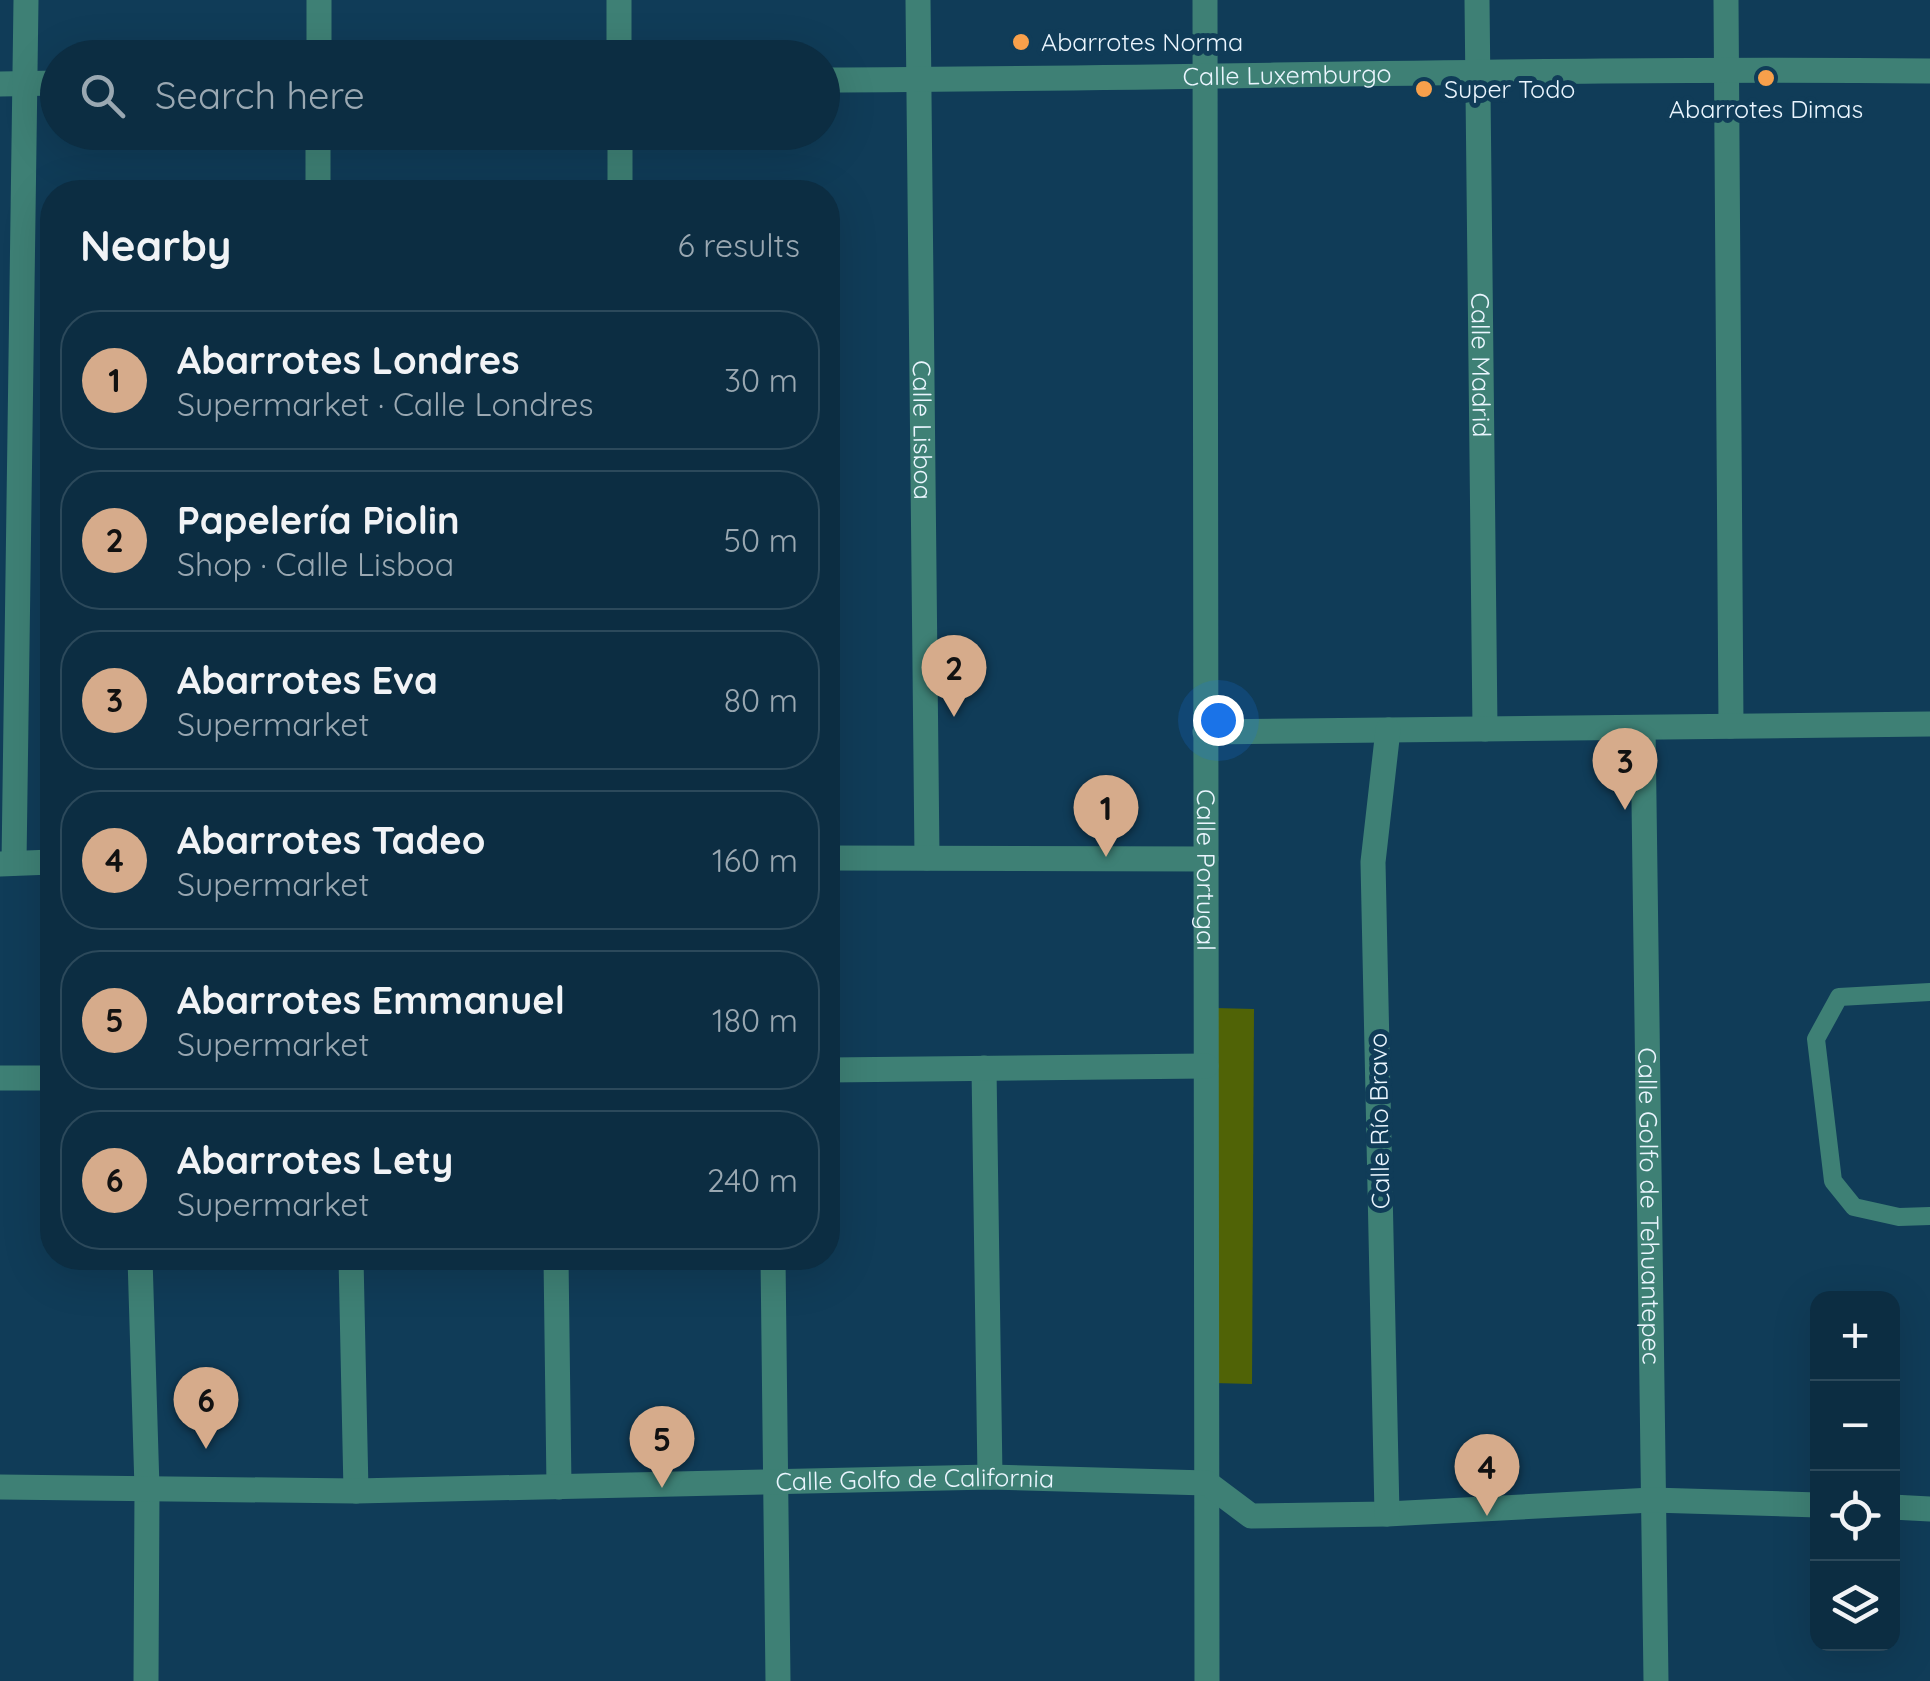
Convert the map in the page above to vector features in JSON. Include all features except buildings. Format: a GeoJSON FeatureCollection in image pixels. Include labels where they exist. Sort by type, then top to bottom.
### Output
{"type":"FeatureCollection","features":[{"type":"Feature","properties":{"kind":"street"},"geometry":{"type":"LineString","coordinates":[[26,0],[7,864],[40,863]]}},
{"type":"Feature","properties":{"kind":"street"},"geometry":{"type":"LineString","coordinates":[[319,40],[320,0]]}},
{"type":"Feature","properties":{"kind":"street"},"geometry":{"type":"LineString","coordinates":[[619,0],[620,40]]}},
{"type":"Feature","properties":{"kind":"street","name":"Calle Lisboa"},"geometry":{"type":"LineString","coordinates":[[918,0],[927,858]]}},
{"type":"Feature","properties":{"kind":"street","name":"Calle Portugal"},"geometry":{"type":"LineString","coordinates":[[1205,0],[1208,1681]]}},
{"type":"Feature","properties":{"kind":"street","name":"Calle Madrid"},"geometry":{"type":"LineString","coordinates":[[1477,0],[1485,728]]}},
{"type":"Feature","properties":{"kind":"street"},"geometry":{"type":"LineString","coordinates":[[1726,0],[1731,726]]}},
{"type":"Feature","properties":{"kind":"street","name":"Calle Luxemburgo"},"geometry":{"type":"LineString","coordinates":[[840,80],[1726,69],[1930,71]]}},
{"type":"Feature","properties":{"kind":"street"},"geometry":{"type":"LineString","coordinates":[[0,84],[40,84]]}},
{"type":"Feature","properties":{"kind":"street"},"geometry":{"type":"LineString","coordinates":[[318,150],[318,180]]}},
{"type":"Feature","properties":{"kind":"street"},"geometry":{"type":"LineString","coordinates":[[620,150],[620,180]]}},
{"type":"Feature","properties":{"kind":"street"},"geometry":{"type":"LineString","coordinates":[[1206,732],[1930,724]]}},
{"type":"Feature","properties":{"kind":"street","name":"Calle Golfo de Tehuantepec"},"geometry":{"type":"LineString","coordinates":[[1643,728],[1656,1681]]}},
{"type":"Feature","properties":{"kind":"street","name":"Calle Río Bravo"},"geometry":{"type":"LineString","coordinates":[[1386,1514],[1373,862],[1388,730]]}},
{"type":"Feature","properties":{"kind":"street"},"geometry":{"type":"LineString","coordinates":[[840,858],[1206,860]]}},
{"type":"Feature","properties":{"kind":"street"},"geometry":{"type":"LineString","coordinates":[[840,1070],[1206,1066]]}},
{"type":"Feature","properties":{"kind":"street"},"geometry":{"type":"LineString","coordinates":[[984,1068],[990,1477]]}},
{"type":"Feature","properties":{"kind":"street"},"geometry":{"type":"LineString","coordinates":[[0,1078],[40,1078]]}},
{"type":"Feature","properties":{"kind":"street"},"geometry":{"type":"LineString","coordinates":[[140,1270],[146,1681]]}},
{"type":"Feature","properties":{"kind":"street"},"geometry":{"type":"LineString","coordinates":[[350,1270],[356,1491]]}},
{"type":"Feature","properties":{"kind":"street"},"geometry":{"type":"LineString","coordinates":[[556,1270],[560,1487]]}},
{"type":"Feature","properties":{"kind":"street"},"geometry":{"type":"LineString","coordinates":[[774,1270],[778,1681]]}},
{"type":"Feature","properties":{"kind":"street","name":"Calle Golfo de California"},"geometry":{"type":"LineString","coordinates":[[0,1486],[356,1491],[990,1477],[1207,1483]]}},
{"type":"Feature","properties":{"kind":"street"},"geometry":{"type":"LineString","coordinates":[[1207,1483],[1250,1516],[1386,1514],[1652,1500],[1810,1505]]}},
{"type":"Feature","properties":{"kind":"street"},"geometry":{"type":"LineString","coordinates":[[1900,1508],[1930,1508]]}},
{"type":"Feature","properties":{"kind":"lane"},"geometry":{"type":"LineString","coordinates":[[1930,992],[1838,997],[1816,1039],[1833,1182],[1854,1207],[1898,1216],[1930,1216]]}},
{"type":"Feature","properties":{"kind":"green space"},"geometry":{"type":"Polygon","coordinates":[[[1215,1008],[1254,1009],[1252,1384],[1214,1383],[1215,1008]]]}},
{"type":"Feature","properties":{"kind":"place","name":"Abarrotes Norma"},"geometry":{"type":"Point","coordinates":[1021,42]}},
{"type":"Feature","properties":{"kind":"place","name":"Abarrotes Dimas"},"geometry":{"type":"Point","coordinates":[1766,78]}},
{"type":"Feature","properties":{"kind":"place","name":"Super Todo"},"geometry":{"type":"Point","coordinates":[1424,89]}},
{"type":"Feature","properties":{"kind":"place","name":"Papelería Piolin"},"geometry":{"type":"Point","coordinates":[954,717]}},
{"type":"Feature","properties":{"kind":"place","name":"Abarrotes Eva"},"geometry":{"type":"Point","coordinates":[1625,810]}},
{"type":"Feature","properties":{"kind":"place","name":"Abarrotes Londres"},"geometry":{"type":"Point","coordinates":[1106,857]}},
{"type":"Feature","properties":{"kind":"place","name":"Abarrotes Lety"},"geometry":{"type":"Point","coordinates":[206,1449]}},
{"type":"Feature","properties":{"kind":"place","name":"Abarrotes Emmanuel"},"geometry":{"type":"Point","coordinates":[662,1488]}},
{"type":"Feature","properties":{"kind":"place","name":"Abarrotes Tadeo"},"geometry":{"type":"Point","coordinates":[1487,1516]}}]}
